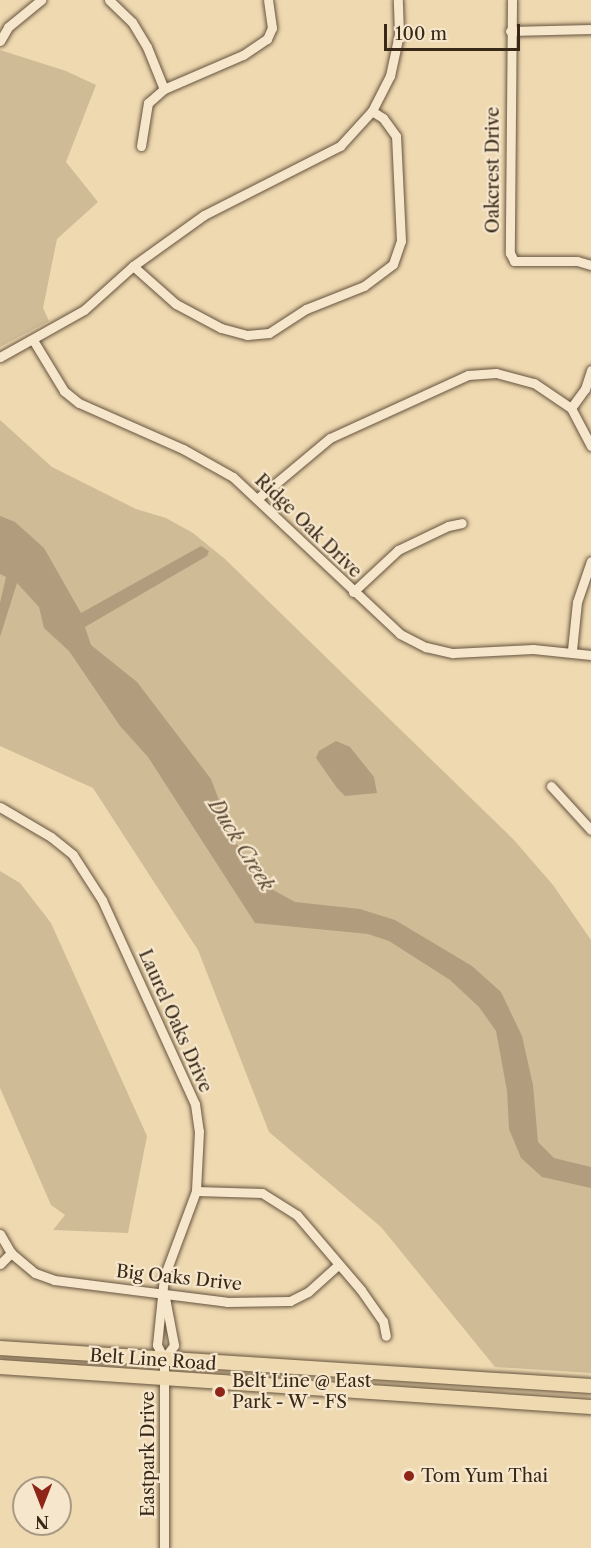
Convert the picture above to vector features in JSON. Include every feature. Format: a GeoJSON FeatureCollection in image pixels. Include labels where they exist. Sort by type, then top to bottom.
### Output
{"type":"FeatureCollection","features":[{"type":"Feature","properties":{"kind":"main road","name":"Belt Line Road"},"geometry":{"type":"LineString","coordinates":[[0,1348],[591,1386]]}},
{"type":"Feature","properties":{"kind":"main road","name":"Belt Line Road"},"geometry":{"type":"LineString","coordinates":[[0,1367],[591,1407]]}},
{"type":"Feature","properties":{"kind":"main road"},"geometry":{"type":"LineString","coordinates":[[279,1367],[279,1387]]}},
{"type":"Feature","properties":{"kind":"main road"},"geometry":{"type":"LineString","coordinates":[[488,1401],[490,1380]]}},
{"type":"Feature","properties":{"kind":"street"},"geometry":{"type":"LineString","coordinates":[[20,0],[28,8]]}},
{"type":"Feature","properties":{"kind":"street"},"geometry":{"type":"LineString","coordinates":[[0,41],[28,8],[41,0]]}},
{"type":"Feature","properties":{"kind":"street"},"geometry":{"type":"LineString","coordinates":[[109,0],[132,22],[147,47],[164,89]]}},
{"type":"Feature","properties":{"kind":"street"},"geometry":{"type":"LineString","coordinates":[[141,146],[148,103],[164,89],[243,55],[267,39],[272,28],[268,0]]}},
{"type":"Feature","properties":{"kind":"street"},"geometry":{"type":"LineString","coordinates":[[0,357],[84,310],[133,266],[204,215],[340,146],[372,111],[390,76],[399,34],[398,0]]}},
{"type":"Feature","properties":{"kind":"street","name":"Oakcrest Drive"},"geometry":{"type":"LineString","coordinates":[[512,0],[510,253],[514,261],[577,261],[591,265]]}},
{"type":"Feature","properties":{"kind":"street"},"geometry":{"type":"LineString","coordinates":[[510,31],[591,29]]}},
{"type":"Feature","properties":{"kind":"street"},"geometry":{"type":"LineString","coordinates":[[133,266],[176,304],[221,328],[247,335],[269,333],[306,309],[364,286],[393,264],[401,241],[396,136],[383,117],[372,111]]}},
{"type":"Feature","properties":{"kind":"street","name":"Ridge Oak Drive"},"geometry":{"type":"LineString","coordinates":[[33,340],[64,391],[79,403],[211,463],[257,499],[400,634],[426,647],[481,654],[572,650],[591,655]]}},
{"type":"Feature","properties":{"kind":"street"},"geometry":{"type":"LineString","coordinates":[[571,408],[585,389],[591,370]]}},
{"type":"Feature","properties":{"kind":"street"},"geometry":{"type":"LineString","coordinates":[[257,499],[330,438],[468,375],[518,376],[571,408],[591,446]]}},
{"type":"Feature","properties":{"kind":"street"},"geometry":{"type":"LineString","coordinates":[[353,592],[398,550],[448,525],[462,523]]}},
{"type":"Feature","properties":{"kind":"street"},"geometry":{"type":"LineString","coordinates":[[572,650],[577,602],[591,561]]}},
{"type":"Feature","properties":{"kind":"street"},"geometry":{"type":"LineString","coordinates":[[551,786],[591,830]]}},
{"type":"Feature","properties":{"kind":"street","name":"Laurel Oaks Drive"},"geometry":{"type":"LineString","coordinates":[[0,807],[51,837],[73,855],[102,900],[195,1104],[199,1131],[196,1191],[164,1277],[164,1296],[157,1345],[164,1359],[174,1345],[164,1296]]}},
{"type":"Feature","properties":{"kind":"street"},"geometry":{"type":"LineString","coordinates":[[196,1191],[262,1193],[297,1215],[367,1298],[383,1322],[386,1336]]}},
{"type":"Feature","properties":{"kind":"street","name":"Big Oaks Drive"},"geometry":{"type":"LineString","coordinates":[[0,1234],[11,1253],[35,1272],[54,1280],[164,1296],[262,1303],[290,1301],[308,1292],[338,1265]]}},
{"type":"Feature","properties":{"kind":"street"},"geometry":{"type":"LineString","coordinates":[[0,1264],[11,1253]]}},
{"type":"Feature","properties":{"kind":"street","name":"Eastpark Drive"},"geometry":{"type":"LineString","coordinates":[[164,1359],[164,1548]]}},
{"type":"Feature","properties":{"kind":"shaded area"},"geometry":{"type":"Polygon","coordinates":[[[0,50],[66,71],[96,85],[66,162],[98,202],[57,239],[43,308],[49,321],[0,347],[0,50]]]}},
{"type":"Feature","properties":{"kind":"shaded area"},"geometry":{"type":"Polygon","coordinates":[[[0,420],[52,467],[136,509],[166,518],[193,533],[225,559],[514,840],[553,885],[591,940],[591,1373],[495,1367],[381,1227],[269,1132],[198,950],[93,788],[0,746],[0,420]]]}},
{"type":"Feature","properties":{"kind":"shaded area"},"geometry":{"type":"Polygon","coordinates":[[[0,516],[15,522],[44,548],[81,613],[201,546],[209,551],[207,556],[85,627],[91,645],[137,682],[211,779],[234,840],[268,887],[295,902],[360,909],[395,920],[472,966],[501,992],[522,1036],[533,1085],[538,1142],[554,1158],[591,1167],[591,1188],[542,1177],[521,1158],[509,1129],[507,1091],[496,1031],[479,1007],[450,980],[389,941],[368,934],[255,923],[148,757],[120,726],[69,651],[44,628],[39,607],[17,583],[0,637],[0,603],[6,577],[0,574],[0,516]]]}},
{"type":"Feature","properties":{"kind":"shaded area"},"geometry":{"type":"Polygon","coordinates":[[[336,741],[350,747],[374,777],[377,793],[345,796],[337,788],[316,758],[319,751],[336,741]]]}},
{"type":"Feature","properties":{"kind":"shaded area"},"geometry":{"type":"Polygon","coordinates":[[[0,871],[20,883],[51,923],[147,1136],[128,1233],[53,1230],[65,1215],[51,1205],[0,1088],[0,871]]]}},
{"type":"Feature","properties":{"kind":"place","name":"Belt Line @ East Park - W - FS"},"geometry":{"type":"Point","coordinates":[220,1392]}},
{"type":"Feature","properties":{"kind":"place","name":"Tom Yum Thai"},"geometry":{"type":"Point","coordinates":[409,1476]}},
{"type":"Feature","properties":{"kind":"water label","name":"Duck Creek"},"geometry":{"type":"Point","coordinates":[241,845]}}]}
